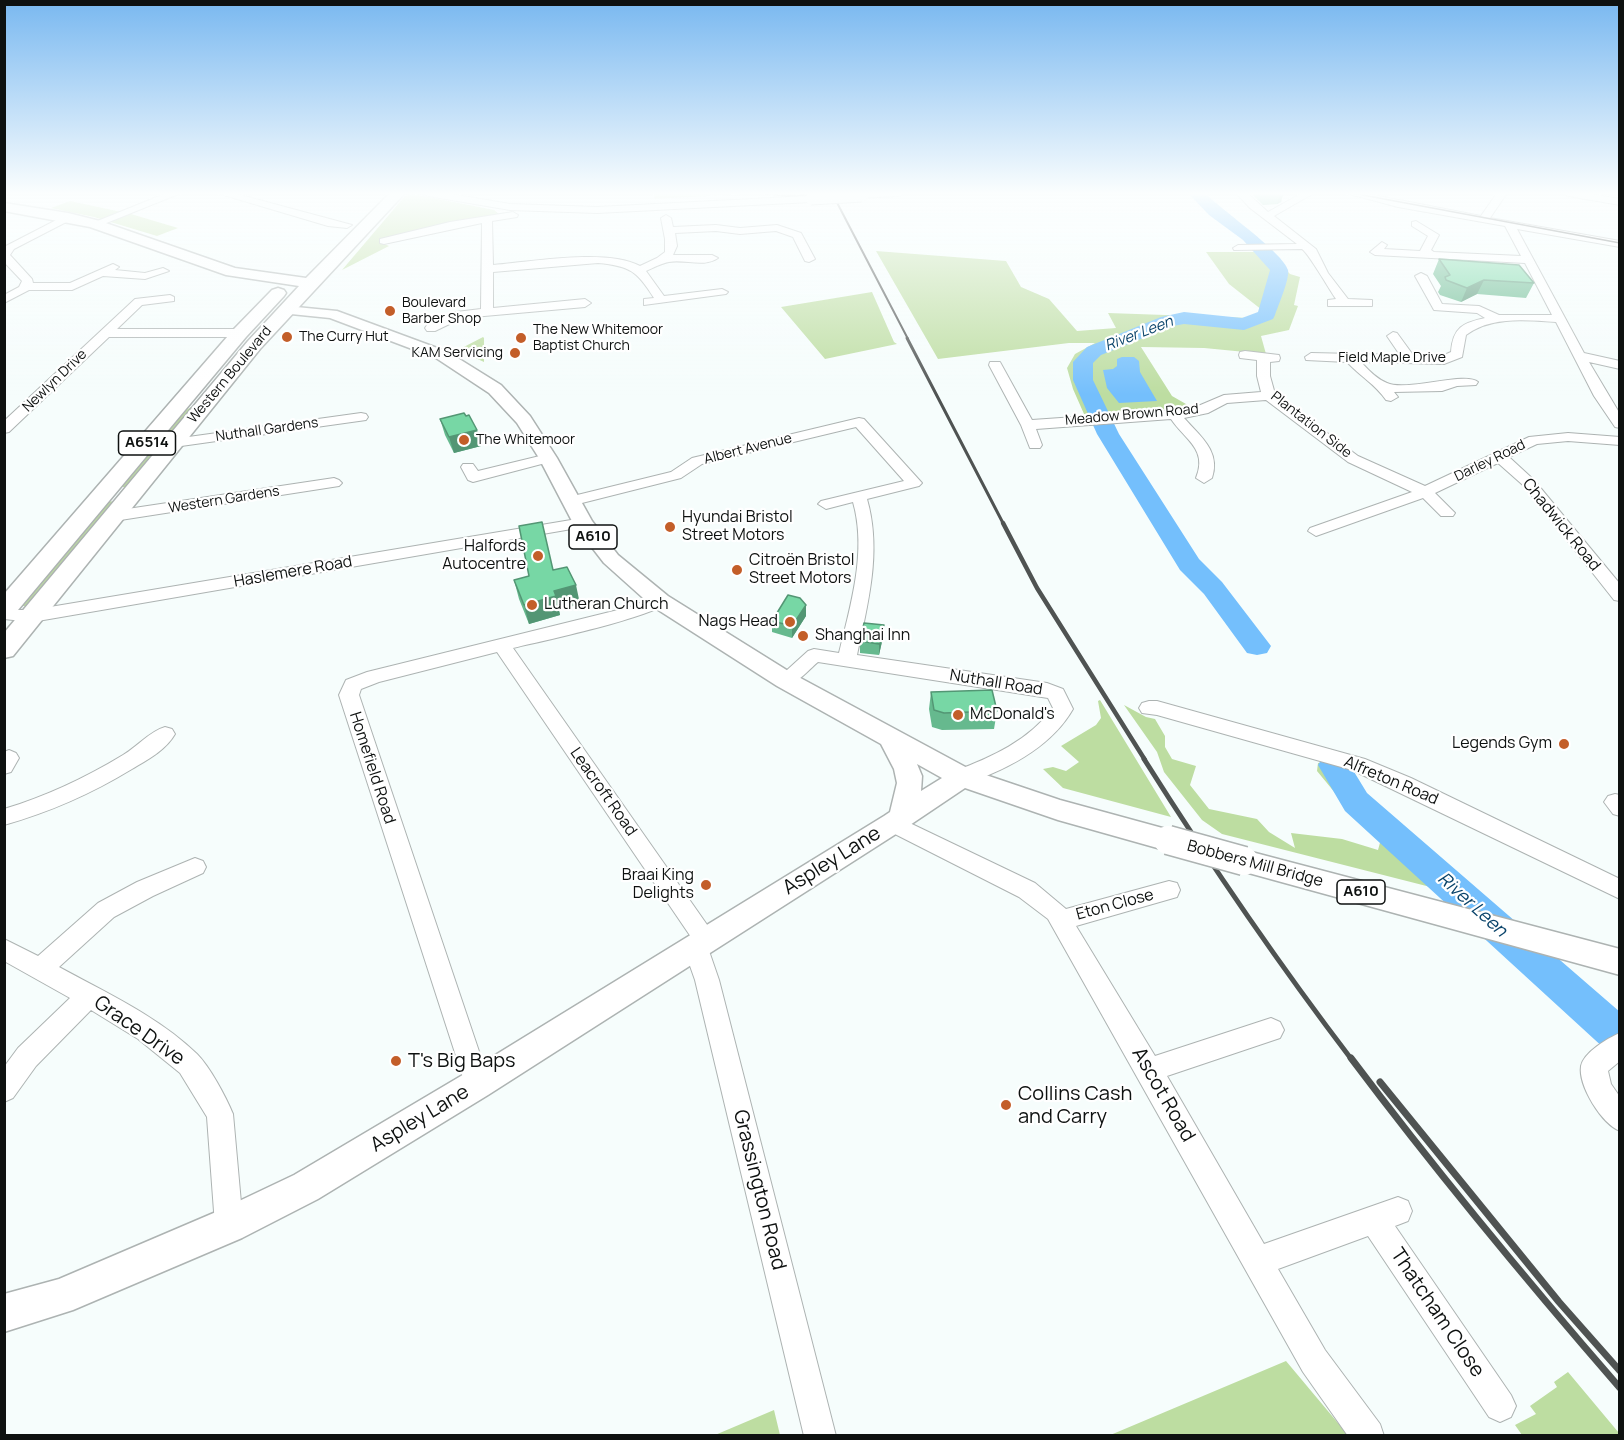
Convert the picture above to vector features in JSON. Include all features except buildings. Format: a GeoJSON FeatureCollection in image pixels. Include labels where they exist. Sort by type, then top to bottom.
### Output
{"type":"FeatureCollection","features":[{"type":"Feature","properties":{"kind":"highway"},"geometry":{"type":"LineString","coordinates":[[200,260],[237,273],[301,281]]}},
{"type":"Feature","properties":{"kind":"highway","name":"Western Boulevard"},"geometry":{"type":"LineString","coordinates":[[4,650],[285,310],[301,281],[306,265],[311,260]]}},
{"type":"Feature","properties":{"kind":"highway","name":"Western Boulevard"},"geometry":{"type":"LineString","coordinates":[[4,610],[240,333],[254,300],[301,281],[324,260]]}},
{"type":"Feature","properties":{"kind":"highway"},"geometry":{"type":"LineString","coordinates":[[237,273],[277,274],[306,265]]}},
{"type":"Feature","properties":{"kind":"highway"},"geometry":{"type":"LineString","coordinates":[[237,273],[254,300]]}},
{"type":"Feature","properties":{"kind":"highway","name":"A610"},"geometry":{"type":"LineString","coordinates":[[254,300],[285,310]]}},
{"type":"Feature","properties":{"kind":"highway"},"geometry":{"type":"LineString","coordinates":[[101,496],[131,496]]}},
{"type":"Feature","properties":{"kind":"main road","name":"A610"},"geometry":{"type":"LineString","coordinates":[[301,281],[341,312],[402,340]]}},
{"type":"Feature","properties":{"kind":"main road","name":"A610"},"geometry":{"type":"LineString","coordinates":[[285,310],[332,314],[442,355],[495,389],[524,420],[548,458],[583,523],[611,559],[660,601],[785,680],[962,777]]}},
{"type":"Feature","properties":{"kind":"main road"},"geometry":{"type":"LineString","coordinates":[[265,333],[286,320],[296,317],[332,314]]}},
{"type":"Feature","properties":{"kind":"main road"},"geometry":{"type":"LineString","coordinates":[[890,738],[910,773],[911,781],[897,820]]}},
{"type":"Feature","properties":{"kind":"main road","name":"Aspley Lane"},"geometry":{"type":"LineString","coordinates":[[4,1313],[60,1297],[229,1224],[306,1187],[477,1084],[962,777]]}},
{"type":"Feature","properties":{"kind":"main road","name":"Bobbers Mill Bridge"},"geometry":{"type":"LineString","coordinates":[[962,777],[1058,810],[1620,962]]}},
{"type":"Feature","properties":{"kind":"street"},"geometry":{"type":"LineString","coordinates":[[8,260],[27,278],[26,286]]}},
{"type":"Feature","properties":{"kind":"street"},"geometry":{"type":"LineString","coordinates":[[486,260],[487,312]]}},
{"type":"Feature","properties":{"kind":"street"},"geometry":{"type":"LineString","coordinates":[[486,269],[596,260]]}},
{"type":"Feature","properties":{"kind":"street"},"geometry":{"type":"LineString","coordinates":[[602,260],[617,261],[640,269],[661,300]]}},
{"type":"Feature","properties":{"kind":"street"},"geometry":{"type":"LineString","coordinates":[[640,269],[663,260]]}},
{"type":"Feature","properties":{"kind":"street"},"geometry":{"type":"LineString","coordinates":[[689,260],[708,262]]}},
{"type":"Feature","properties":{"kind":"street"},"geometry":{"type":"LineString","coordinates":[[1317,260],[1344,302]]}},
{"type":"Feature","properties":{"kind":"street"},"geometry":{"type":"LineString","coordinates":[[1529,260],[1578,356],[1603,400],[1620,424]]}},
{"type":"Feature","properties":{"kind":"street"},"geometry":{"type":"LineString","coordinates":[[4,300],[26,286],[50,285],[66,288],[109,270],[144,276],[163,271]]}},
{"type":"Feature","properties":{"kind":"street"},"geometry":{"type":"LineString","coordinates":[[1420,276],[1438,307],[1479,310],[1496,318]]}},
{"type":"Feature","properties":{"kind":"street"},"geometry":{"type":"LineString","coordinates":[[646,303],[723,292]]}},
{"type":"Feature","properties":{"kind":"street","name":"Newlyn Drive"},"geometry":{"type":"LineString","coordinates":[[4,429],[139,302],[170,299]]}},
{"type":"Feature","properties":{"kind":"street"},"geometry":{"type":"LineString","coordinates":[[431,328],[460,315],[554,304],[585,303]]}},
{"type":"Feature","properties":{"kind":"street"},"geometry":{"type":"LineString","coordinates":[[1330,304],[1368,303]]}},
{"type":"Feature","properties":{"kind":"street","name":"Field Maple Drive"},"geometry":{"type":"LineString","coordinates":[[1311,357],[1438,360],[1454,357],[1457,354],[1458,337],[1461,332],[1496,318],[1520,316],[1558,319]]}},
{"type":"Feature","properties":{"kind":"street"},"geometry":{"type":"LineString","coordinates":[[106,333],[240,333]]}},
{"type":"Feature","properties":{"kind":"street"},"geometry":{"type":"LineString","coordinates":[[1391,340],[1410,360]]}},
{"type":"Feature","properties":{"kind":"street","name":"Plantation Side"},"geometry":{"type":"LineString","coordinates":[[1245,355],[1269,357],[1261,370],[1269,396],[1353,459],[1425,492],[1447,513]]}},
{"type":"Feature","properties":{"kind":"street"},"geometry":{"type":"LineString","coordinates":[[1578,356],[1620,365]]}},
{"type":"Feature","properties":{"kind":"street"},"geometry":{"type":"LineString","coordinates":[[1351,358],[1365,374],[1388,392],[1471,382]]}},
{"type":"Feature","properties":{"kind":"street"},"geometry":{"type":"LineString","coordinates":[[1013,370],[996,368],[1028,425],[1035,445]]}},
{"type":"Feature","properties":{"kind":"street","name":"Meadow Brown Road"},"geometry":{"type":"LineString","coordinates":[[1028,425],[1203,410],[1224,399],[1269,396]]}},
{"type":"Feature","properties":{"kind":"street"},"geometry":{"type":"LineString","coordinates":[[181,403],[212,398]]}},
{"type":"Feature","properties":{"kind":"street"},"geometry":{"type":"LineString","coordinates":[[1174,413],[1180,424],[1208,454],[1212,474]]}},
{"type":"Feature","properties":{"kind":"street","name":"Nuthall Gardens"},"geometry":{"type":"LineString","coordinates":[[174,443],[361,417]]}},
{"type":"Feature","properties":{"kind":"street","name":"Albert Avenue"},"geometry":{"type":"LineString","coordinates":[[570,501],[676,475],[697,461],[859,422],[914,483],[859,496]]}},
{"type":"Feature","properties":{"kind":"street","name":"Darley Road"},"geometry":{"type":"LineString","coordinates":[[1316,531],[1425,492],[1541,438],[1620,441]]}},
{"type":"Feature","properties":{"kind":"street","name":"Chadwick Road"},"geometry":{"type":"LineString","coordinates":[[1499,456],[1529,483],[1620,596]]}},
{"type":"Feature","properties":{"kind":"street"},"geometry":{"type":"LineString","coordinates":[[471,477],[548,458]]}},
{"type":"Feature","properties":{"kind":"street","name":"Western Gardens"},"geometry":{"type":"LineString","coordinates":[[114,516],[334,483]]}},
{"type":"Feature","properties":{"kind":"street"},"geometry":{"type":"LineString","coordinates":[[825,504],[859,496],[866,522],[859,607],[847,658]]}},
{"type":"Feature","properties":{"kind":"street","name":"Haslemere Road"},"geometry":{"type":"LineString","coordinates":[[4,610],[12,616],[32,616],[583,523]]}},
{"type":"Feature","properties":{"kind":"street","name":"Homefield Road"},"geometry":{"type":"LineString","coordinates":[[477,1084],[349,695],[353,685],[374,677],[635,611],[660,601]]}},
{"type":"Feature","properties":{"kind":"street","name":"Leacroft Road"},"geometry":{"type":"LineString","coordinates":[[502,645],[700,943]]}},
{"type":"Feature","properties":{"kind":"street","name":"Nuthall Road"},"geometry":{"type":"LineString","coordinates":[[785,680],[814,655],[847,658],[1047,690],[1056,694],[1063,709],[1056,720],[1038,736],[1021,750],[1000,762],[962,777]]}},
{"type":"Feature","properties":{"kind":"street","name":"Alfreton Road"},"geometry":{"type":"LineString","coordinates":[[1149,708],[1157,708],[1358,764],[1404,784],[1620,890]]}},
{"type":"Feature","properties":{"kind":"street"},"geometry":{"type":"LineString","coordinates":[[4,817],[62,799],[93,784],[152,747],[169,728]]}},
{"type":"Feature","properties":{"kind":"street","name":"Ascot Road"},"geometry":{"type":"LineString","coordinates":[[897,820],[1027,890],[1047,904],[1061,920],[1259,1261],[1314,1361],[1368,1436]]}},
{"type":"Feature","properties":{"kind":"street"},"geometry":{"type":"LineString","coordinates":[[39,970],[106,910],[172,869],[195,867]]}},
{"type":"Feature","properties":{"kind":"street","name":"Eton Close"},"geometry":{"type":"LineString","coordinates":[[1061,920],[1169,890]]}},
{"type":"Feature","properties":{"kind":"street","name":"Grassington Road"},"geometry":{"type":"LineString","coordinates":[[700,943],[707,980],[820,1436]]}},
{"type":"Feature","properties":{"kind":"street","name":"Grace Drive"},"geometry":{"type":"LineString","coordinates":[[4,949],[147,1031],[189,1064],[220,1114],[229,1224]]}},
{"type":"Feature","properties":{"kind":"street"},"geometry":{"type":"LineString","coordinates":[[4,1089],[27,1057],[89,996]]}},
{"type":"Feature","properties":{"kind":"street"},"geometry":{"type":"LineString","coordinates":[[1149,1071],[1270,1030]]}},
{"type":"Feature","properties":{"kind":"street"},"geometry":{"type":"LineString","coordinates":[[1615,1049],[1594,1066],[1596,1081],[1606,1103],[1620,1118]]}},
{"type":"Feature","properties":{"kind":"street","name":"Thatcham Close"},"geometry":{"type":"LineString","coordinates":[[1259,1261],[1386,1215],[1500,1406]]}},
{"type":"Feature","properties":{"kind":"green space"},"geometry":{"type":"Polygon","coordinates":[[[350,260],[361,260],[342,270],[350,260]]]}},
{"type":"Feature","properties":{"kind":"green space"},"geometry":{"type":"Polygon","coordinates":[[[881,260],[1006,261],[1021,287],[1049,299],[1077,331],[1116,328],[1108,313],[1251,318],[1262,310],[1229,284],[1212,260],[1277,260],[1290,274],[1300,277],[1294,305],[1298,306],[1289,330],[1261,336],[1266,354],[1204,348],[1141,347],[1172,396],[1193,408],[1084,414],[1067,368],[1075,354],[1095,343],[1069,343],[938,359],[881,260]]]}},
{"type":"Feature","properties":{"kind":"green space"},"geometry":{"type":"Polygon","coordinates":[[[872,292],[894,342],[897,344],[825,359],[781,307],[872,292]]]}},
{"type":"Feature","properties":{"kind":"green space"},"geometry":{"type":"Polygon","coordinates":[[[483,337],[484,362],[458,350],[483,337]]]}},
{"type":"Feature","properties":{"kind":"green space"},"geometry":{"type":"Polygon","coordinates":[[[191,407],[196,408],[129,487],[121,487],[120,485],[182,413],[191,407]]]}},
{"type":"Feature","properties":{"kind":"green space"},"geometry":{"type":"Polygon","coordinates":[[[108,502],[116,503],[28,606],[22,606],[108,502]]]}},
{"type":"Feature","properties":{"kind":"green space"},"geometry":{"type":"Polygon","coordinates":[[[1100,700],[1171,817],[1063,788],[1043,769],[1053,767],[1066,771],[1079,762],[1061,746],[1096,725],[1101,718],[1098,701],[1100,700]]]}},
{"type":"Feature","properties":{"kind":"green space"},"geometry":{"type":"Polygon","coordinates":[[[1124,705],[1146,717],[1155,719],[1165,736],[1165,747],[1172,759],[1196,766],[1190,785],[1209,809],[1257,819],[1269,832],[1295,848],[1291,833],[1342,839],[1378,850],[1381,839],[1345,805],[1317,771],[1318,763],[1328,762],[1357,804],[1454,893],[1222,834],[1202,820],[1164,772],[1157,752],[1124,705]]]}},
{"type":"Feature","properties":{"kind":"green space"},"geometry":{"type":"Polygon","coordinates":[[[1286,1361],[1348,1435],[1108,1436],[1286,1361]]]}},
{"type":"Feature","properties":{"kind":"green space"},"geometry":{"type":"Polygon","coordinates":[[[1568,1372],[1619,1435],[1522,1435],[1515,1425],[1536,1414],[1530,1406],[1557,1387],[1554,1382],[1568,1372]]]}},
{"type":"Feature","properties":{"kind":"green space"},"geometry":{"type":"Polygon","coordinates":[[[774,1410],[780,1435],[715,1435],[774,1410]]]}},
{"type":"Feature","properties":{"kind":"water"},"geometry":{"type":"Polygon","coordinates":[[[1134,357],[1139,361],[1140,372],[1157,401],[1119,403],[1107,388],[1103,370],[1113,369],[1117,366],[1117,359],[1134,357]]]}},
{"type":"Feature","properties":{"kind":"waterway","name":"River Leen"},"geometry":{"type":"LineString","coordinates":[[1257,646],[1213,588],[1189,564],[1108,434],[1083,380],[1083,362],[1094,351],[1168,321],[1184,318],[1244,324],[1266,315],[1279,275],[1279,269],[1271,260]]}},
{"type":"Feature","properties":{"kind":"waterway","name":"River Leen"},"geometry":{"type":"LineString","coordinates":[[1334,765],[1356,802],[1620,1037]]}},
{"type":"Feature","properties":{"kind":"railway"},"geometry":{"type":"LineString","coordinates":[[867,260],[908,339]]}},
{"type":"Feature","properties":{"kind":"railway"},"geometry":{"type":"LineString","coordinates":[[907,338],[1004,525]]}},
{"type":"Feature","properties":{"kind":"railway"},"geometry":{"type":"LineString","coordinates":[[1003,523],[1037,588],[1145,760]]}},
{"type":"Feature","properties":{"kind":"railway"},"geometry":{"type":"LineString","coordinates":[[1144,759],[1245,912],[1297,987],[1352,1060]]}},
{"type":"Feature","properties":{"kind":"railway"},"geometry":{"type":"LineString","coordinates":[[1351,1058],[1482,1225],[1620,1388]]}},
{"type":"Feature","properties":{"kind":"railway"},"geometry":{"type":"LineString","coordinates":[[1380,1082],[1559,1302],[1620,1371]]}},
{"type":"Feature","properties":{"kind":"place","name":"Boulevard Barber Shop"},"geometry":{"type":"Point","coordinates":[390,311]}},
{"type":"Feature","properties":{"kind":"place","name":"The Curry Hut"},"geometry":{"type":"Point","coordinates":[287,337]}},
{"type":"Feature","properties":{"kind":"place","name":"The New Whitemoor Baptist Church"},"geometry":{"type":"Point","coordinates":[521,338]}},
{"type":"Feature","properties":{"kind":"place","name":"KAM Servicing"},"geometry":{"type":"Point","coordinates":[515,353]}},
{"type":"Feature","properties":{"kind":"place","name":"The Whitemoor"},"geometry":{"type":"Point","coordinates":[464,440]}},
{"type":"Feature","properties":{"kind":"place","name":"Hyundai Bristol Street Motors"},"geometry":{"type":"Point","coordinates":[670,527]}},
{"type":"Feature","properties":{"kind":"place","name":"Halfords Autocentre"},"geometry":{"type":"Point","coordinates":[538,556]}},
{"type":"Feature","properties":{"kind":"place","name":"Citroën Bristol Street Motors"},"geometry":{"type":"Point","coordinates":[737,570]}},
{"type":"Feature","properties":{"kind":"place","name":"Lutheran Church"},"geometry":{"type":"Point","coordinates":[532,605]}},
{"type":"Feature","properties":{"kind":"place","name":"Nags Head"},"geometry":{"type":"Point","coordinates":[790,622]}},
{"type":"Feature","properties":{"kind":"place","name":"Shanghai Inn"},"geometry":{"type":"Point","coordinates":[803,636]}},
{"type":"Feature","properties":{"kind":"place","name":"McDonald's"},"geometry":{"type":"Point","coordinates":[958,715]}},
{"type":"Feature","properties":{"kind":"place","name":"Legends Gym"},"geometry":{"type":"Point","coordinates":[1564,744]}},
{"type":"Feature","properties":{"kind":"place","name":"Braai King Delights"},"geometry":{"type":"Point","coordinates":[706,885]}},
{"type":"Feature","properties":{"kind":"place","name":"T's Big Baps"},"geometry":{"type":"Point","coordinates":[396,1061]}},
{"type":"Feature","properties":{"kind":"place","name":"Collins Cash and Carry"},"geometry":{"type":"Point","coordinates":[1006,1105]}}]}
